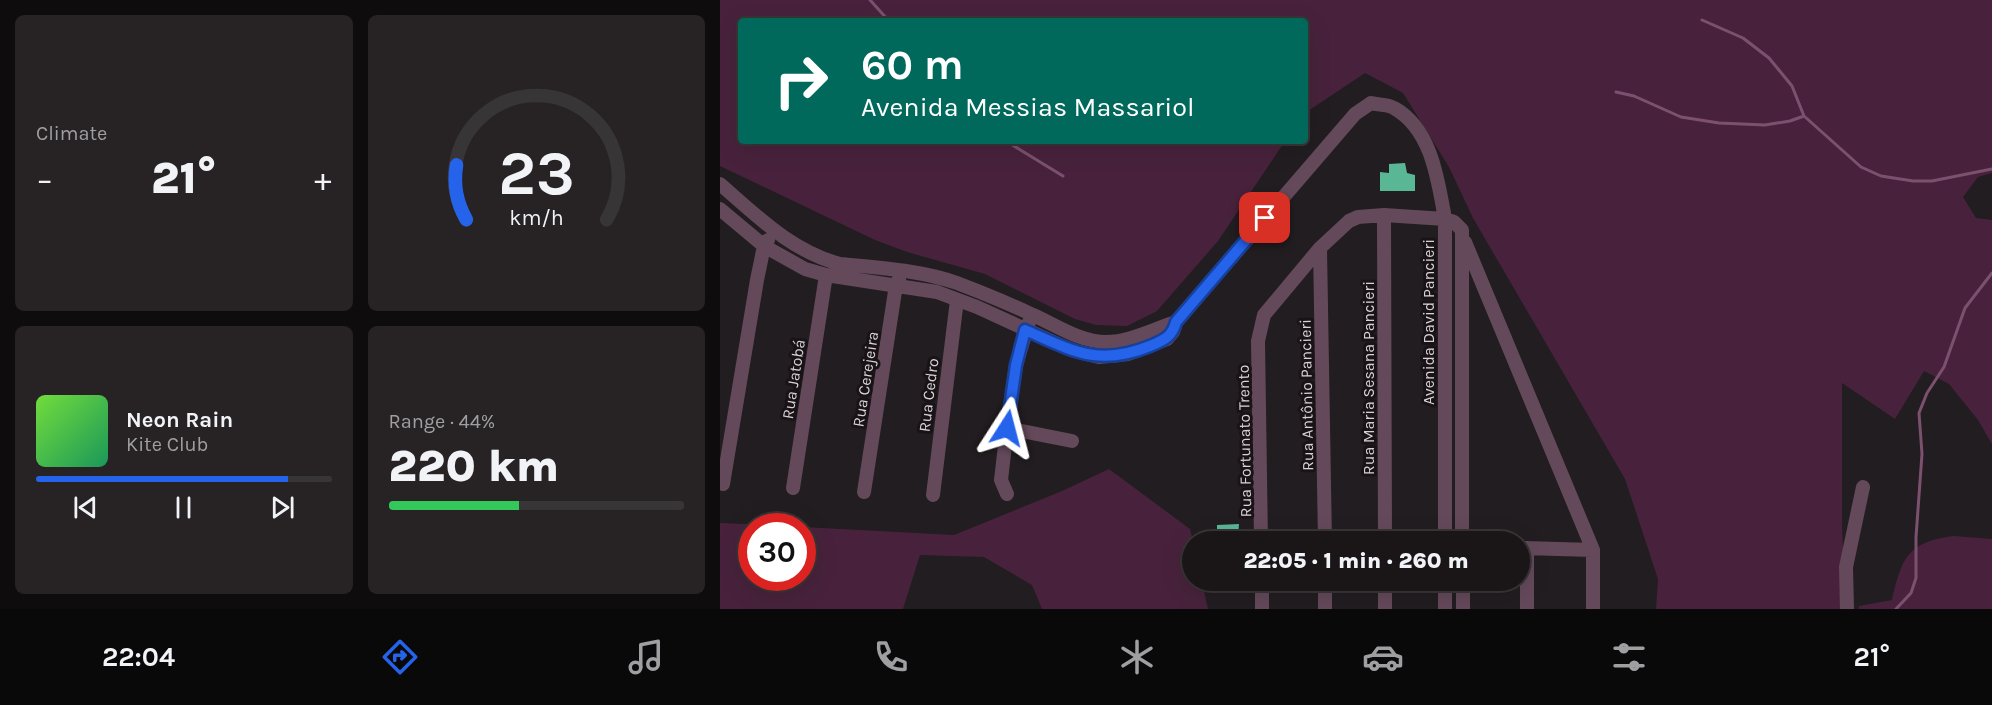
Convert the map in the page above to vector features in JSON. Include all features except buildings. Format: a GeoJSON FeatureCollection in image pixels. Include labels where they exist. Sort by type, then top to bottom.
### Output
{"type":"FeatureCollection","features":[{"type":"Feature","properties":{"kind":"street"},"geometry":{"type":"LineString","coordinates":[[720,209],[764,246],[805,269],[826,275],[937,292],[1071,351],[1099,357],[1128,354],[1167,339],[1173,332],[1176,322],[1355,114],[1371,104],[1393,107],[1408,119],[1421,135],[1433,166],[1446,219]]}},
{"type":"Feature","properties":{"kind":"street"},"geometry":{"type":"LineString","coordinates":[[720,184],[774,231],[812,255],[825,260],[935,276],[1032,314],[1074,335],[1106,342],[1134,336],[1176,322]]}},
{"type":"Feature","properties":{"kind":"street","name":"Rua Fortunato Trento"},"geometry":{"type":"LineString","coordinates":[[1262,531],[1258,341],[1264,315],[1320,248],[1349,221],[1358,217],[1384,215],[1446,219]]}},
{"type":"Feature","properties":{"kind":"street","name":"Rua Maria Sesana Pancieri"},"geometry":{"type":"LineString","coordinates":[[1384,215],[1385,531]]}},
{"type":"Feature","properties":{"kind":"street","name":"Avenida David Pancieri"},"geometry":{"type":"LineString","coordinates":[[1445,531],[1446,219],[1457,224],[1462,230],[1462,531]]}},
{"type":"Feature","properties":{"kind":"street"},"geometry":{"type":"LineString","coordinates":[[723,484],[764,246],[774,231]]}},
{"type":"Feature","properties":{"kind":"street"},"geometry":{"type":"LineString","coordinates":[[1461,234],[1593,550],[1593,609]]}},
{"type":"Feature","properties":{"kind":"street","name":"Rua Antônio Pancieri"},"geometry":{"type":"LineString","coordinates":[[1320,248],[1325,531]]}},
{"type":"Feature","properties":{"kind":"street","name":"Rua Cerejeira"},"geometry":{"type":"LineString","coordinates":[[864,492],[896,285],[902,271]]}},
{"type":"Feature","properties":{"kind":"street","name":"Rua Jatobá"},"geometry":{"type":"LineString","coordinates":[[793,488],[826,275]]}},
{"type":"Feature","properties":{"kind":"street","name":"Rua Cedro"},"geometry":{"type":"LineString","coordinates":[[933,495],[957,300]]}},
{"type":"Feature","properties":{"kind":"street"},"geometry":{"type":"LineString","coordinates":[[1007,494],[1000,480],[1007,428],[1016,365],[1025,330],[1032,314]]}},
{"type":"Feature","properties":{"kind":"street"},"geometry":{"type":"LineString","coordinates":[[1007,428],[1072,441]]}},
{"type":"Feature","properties":{"kind":"street"},"geometry":{"type":"LineString","coordinates":[[1847,609],[1846,567],[1863,487]]}},
{"type":"Feature","properties":{"kind":"street"},"geometry":{"type":"LineString","coordinates":[[1530,548],[1593,550]]}},
{"type":"Feature","properties":{"kind":"street"},"geometry":{"type":"LineString","coordinates":[[1262,591],[1262,609]]}},
{"type":"Feature","properties":{"kind":"street"},"geometry":{"type":"LineString","coordinates":[[1325,591],[1325,609]]}},
{"type":"Feature","properties":{"kind":"street"},"geometry":{"type":"LineString","coordinates":[[1385,591],[1385,609]]}},
{"type":"Feature","properties":{"kind":"street"},"geometry":{"type":"LineString","coordinates":[[1445,591],[1445,609]]}},
{"type":"Feature","properties":{"kind":"street"},"geometry":{"type":"LineString","coordinates":[[1463,591],[1463,609]]}},
{"type":"Feature","properties":{"kind":"street"},"geometry":{"type":"LineString","coordinates":[[1526,591],[1527,609]]}},
{"type":"Feature","properties":{"kind":"shaded area"},"geometry":{"type":"Polygon","coordinates":[[[720,0],[1992,0],[1992,173],[1978,177],[1963,197],[1976,218],[1992,220],[1992,444],[1978,420],[1949,384],[1924,371],[1895,419],[1842,383],[1842,527],[1846,609],[1656,609],[1658,579],[1625,479],[1473,218],[1449,167],[1403,93],[1365,73],[1308,111],[1308,18],[738,18],[738,144],[1283,144],[1218,241],[1157,311],[1127,326],[1096,325],[1075,319],[985,274],[907,252],[875,240],[720,166],[720,0]]]}},
{"type":"Feature","properties":{"kind":"shaded area"},"geometry":{"type":"Polygon","coordinates":[[[1109,469],[1190,529],[1190,531],[1182,531],[1182,591],[1204,591],[1208,609],[1042,609],[1032,585],[984,557],[920,555],[903,609],[720,609],[720,523],[738,524],[738,591],[816,591],[816,528],[954,535],[1062,491],[1109,469]]]}},
{"type":"Feature","properties":{"kind":"shaded area"},"geometry":{"type":"Polygon","coordinates":[[[1954,536],[1992,539],[1992,609],[1859,609],[1859,606],[1892,600],[1899,573],[1909,554],[1916,548],[1938,539],[1954,536]]]}},
{"type":"Feature","properties":{"kind":"waterway"},"geometry":{"type":"LineString","coordinates":[[870,0],[886,18]]}},
{"type":"Feature","properties":{"kind":"waterway"},"geometry":{"type":"LineString","coordinates":[[1702,20],[1743,38],[1769,58],[1792,86],[1804,116],[1861,167],[1881,176],[1913,181],[1932,181],[1992,169]]}},
{"type":"Feature","properties":{"kind":"waterway"},"geometry":{"type":"LineString","coordinates":[[1616,92],[1634,96],[1681,117],[1719,123],[1765,125],[1804,116]]}},
{"type":"Feature","properties":{"kind":"waterway"},"geometry":{"type":"LineString","coordinates":[[1011,144],[1063,176]]}},
{"type":"Feature","properties":{"kind":"waterway"},"geometry":{"type":"LineString","coordinates":[[1896,609],[1911,593],[1916,578],[1916,537],[1922,454],[1919,413],[1927,393],[1944,367],[1965,308],[1992,273]]}},
{"type":"Feature","properties":{"kind":"route"},"geometry":{"type":"LineString","coordinates":[[1007,428],[1016,365],[1025,330],[1071,351],[1099,357],[1128,354],[1167,339],[1173,332],[1176,322],[1265,218]]}}]}
